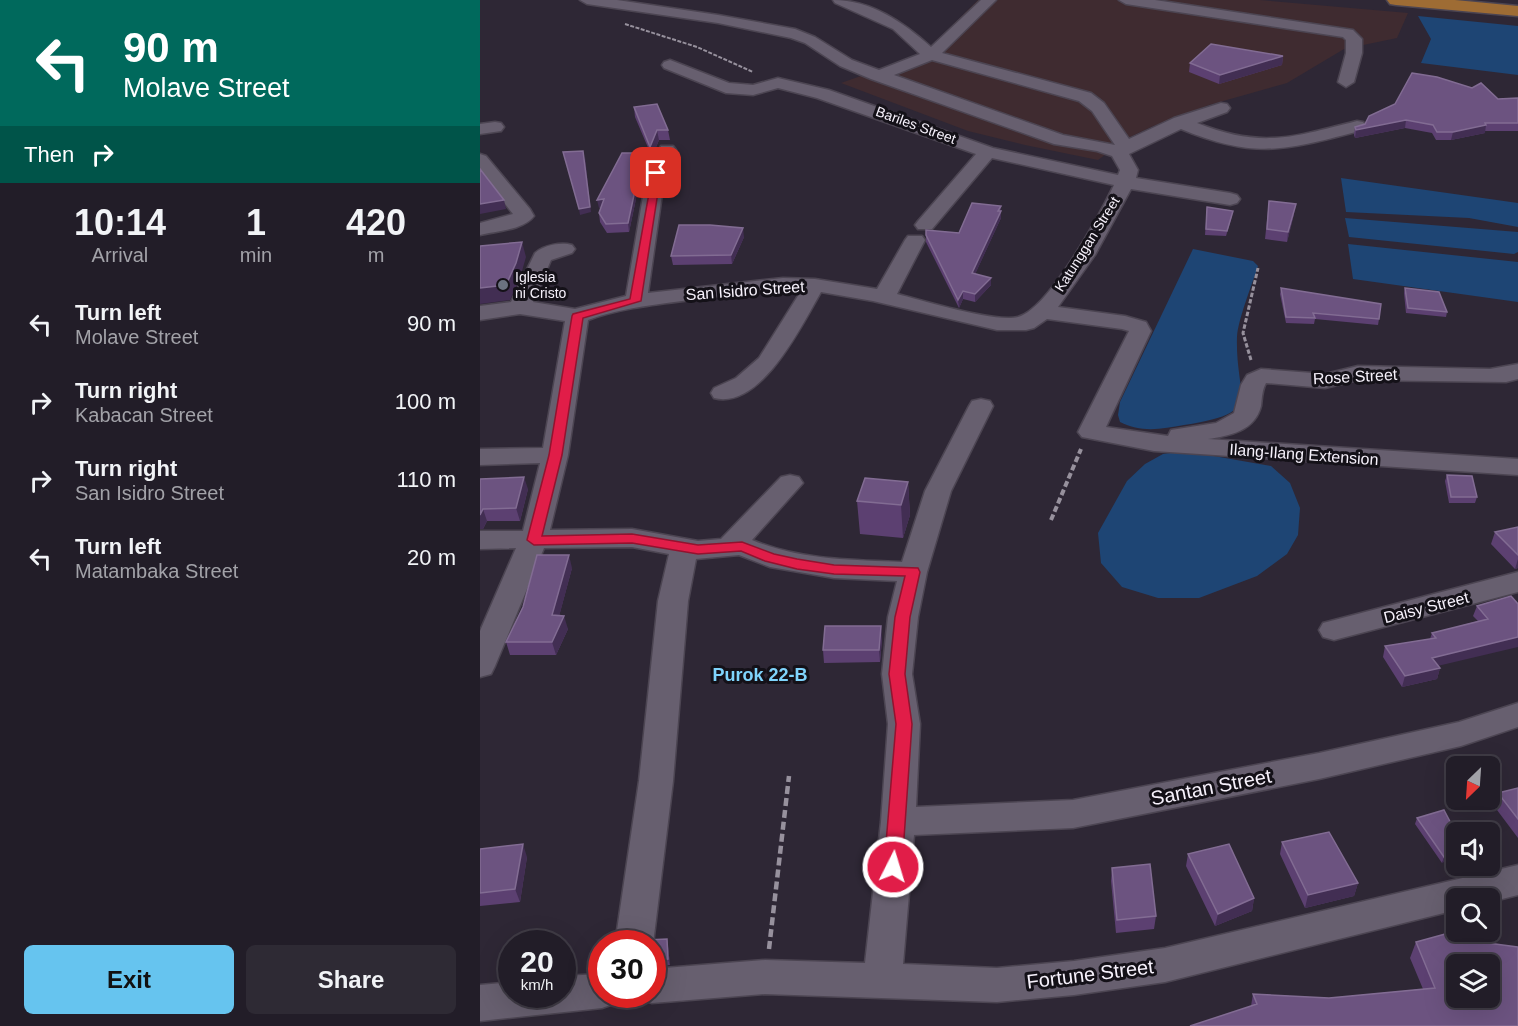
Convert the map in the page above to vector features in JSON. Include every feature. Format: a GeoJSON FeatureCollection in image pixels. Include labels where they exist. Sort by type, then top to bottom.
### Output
{"type":"FeatureCollection","features":[{"type":"Feature","properties":{"kind":"main road"},"geometry":{"type":"LineString","coordinates":[[1396,0],[1518,10]]}},
{"type":"Feature","properties":{"kind":"street"},"geometry":{"type":"LineString","coordinates":[[587,0],[718,19],[795,34],[810,40],[846,63],[877,76],[1044,136],[1122,150],[1180,122],[1221,108]]}},
{"type":"Feature","properties":{"kind":"street"},"geometry":{"type":"LineString","coordinates":[[840,0],[898,26],[932,55],[1085,96],[1096,102],[1122,150],[1129,171],[1125,182]]}},
{"type":"Feature","properties":{"kind":"street"},"geometry":{"type":"LineString","coordinates":[[877,76],[932,55],[989,0]]}},
{"type":"Feature","properties":{"kind":"street"},"geometry":{"type":"LineString","coordinates":[[1126,0],[1348,33],[1354,39],[1354,53],[1346,82]]}},
{"type":"Feature","properties":{"kind":"street"},"geometry":{"type":"LineString","coordinates":[[670,64],[735,90],[753,90],[778,83]]}},
{"type":"Feature","properties":{"kind":"street","name":"Bariles Street"},"geometry":{"type":"LineString","coordinates":[[778,83],[862,106],[988,152],[1125,182],[1230,199]]}},
{"type":"Feature","properties":{"kind":"street"},"geometry":{"type":"LineString","coordinates":[[1180,122],[1227,140],[1254,144],[1283,142],[1357,126]]}},
{"type":"Feature","properties":{"kind":"street"},"geometry":{"type":"LineString","coordinates":[[636,301],[656,173],[667,150]]}},
{"type":"Feature","properties":{"kind":"street"},"geometry":{"type":"LineString","coordinates":[[884,297],[920,233],[988,152]]}},
{"type":"Feature","properties":{"kind":"street"},"geometry":{"type":"LineString","coordinates":[[480,160],[524,213],[524,216],[514,221],[480,229]]}},
{"type":"Feature","properties":{"kind":"street","name":"Katunggan Street"},"geometry":{"type":"LineString","coordinates":[[1019,325],[1033,320],[1042,312],[1075,270],[1125,182]]}},
{"type":"Feature","properties":{"kind":"street"},"geometry":{"type":"LineString","coordinates":[[520,307],[542,257],[547,253],[565,249]]}},
{"type":"Feature","properties":{"kind":"street"},"geometry":{"type":"LineString","coordinates":[[723,393],[750,379],[768,362],[815,285]]}},
{"type":"Feature","properties":{"kind":"street","name":"San Isidro Street"},"geometry":{"type":"LineString","coordinates":[[577,316],[636,301],[762,286],[815,285],[884,297],[996,323],[1019,325]]}},
{"type":"Feature","properties":{"kind":"street"},"geometry":{"type":"LineString","coordinates":[[480,313],[520,307],[577,316],[555,455],[534,540],[480,666]]}},
{"type":"Feature","properties":{"kind":"street"},"geometry":{"type":"LineString","coordinates":[[1042,312],[1125,323],[1138,327],[1139,335],[1091,432]]}},
{"type":"Feature","properties":{"kind":"street","name":"Rose Street"},"geometry":{"type":"LineString","coordinates":[[1257,378],[1266,375],[1325,381],[1358,373],[1467,376],[1506,375],[1518,371]]}},
{"type":"Feature","properties":{"kind":"street"},"geometry":{"type":"LineString","coordinates":[[1154,443],[1167,437],[1215,429],[1240,420],[1247,410],[1249,391],[1257,378]]}},
{"type":"Feature","properties":{"kind":"street"},"geometry":{"type":"LineString","coordinates":[[882,981],[898,822],[904,724],[897,674],[903,617],[913,572],[938,491],[981,405]]}},
{"type":"Feature","properties":{"kind":"street","name":"Ilang-Ilang Extension"},"geometry":{"type":"LineString","coordinates":[[1091,432],[1154,443],[1518,467]]}},
{"type":"Feature","properties":{"kind":"street"},"geometry":{"type":"LineString","coordinates":[[480,457],[555,455]]}},
{"type":"Feature","properties":{"kind":"street"},"geometry":{"type":"LineString","coordinates":[[730,546],[790,483]]}},
{"type":"Feature","properties":{"kind":"street"},"geometry":{"type":"LineString","coordinates":[[480,540],[632,538],[714,550],[742,546],[770,558],[834,569],[913,572]]}},
{"type":"Feature","properties":{"kind":"street"},"geometry":{"type":"LineString","coordinates":[[636,930],[656,781],[673,601],[684,547]]}},
{"type":"Feature","properties":{"kind":"street","name":"Daisy Street"},"geometry":{"type":"LineString","coordinates":[[1334,630],[1518,582]]}},
{"type":"Feature","properties":{"kind":"street","name":"Santan Street"},"geometry":{"type":"LineString","coordinates":[[898,822],[1073,813],[1330,764],[1461,734],[1518,715]]}},
{"type":"Feature","properties":{"kind":"street","name":"Fortune Street"},"geometry":{"type":"LineString","coordinates":[[666,985],[765,977],[997,985],[1074,978],[1165,965],[1518,880]]}},
{"type":"Feature","properties":{"kind":"street"},"geometry":{"type":"LineString","coordinates":[[480,1003],[498,1001]]}},
{"type":"Feature","properties":{"kind":"path"},"geometry":{"type":"LineString","coordinates":[[621,22],[697,46],[778,83]]}},
{"type":"Feature","properties":{"kind":"path"},"geometry":{"type":"LineString","coordinates":[[1257,378],[1243,333],[1258,268]]}},
{"type":"Feature","properties":{"kind":"path"},"geometry":{"type":"LineString","coordinates":[[1051,519],[1077,456],[1091,432]]}},
{"type":"Feature","properties":{"kind":"path"},"geometry":{"type":"LineString","coordinates":[[765,977],[789,776]]}},
{"type":"Feature","properties":{"kind":"shaded area"},"geometry":{"type":"Polygon","coordinates":[[[978,0],[1260,0],[1408,13],[1397,38],[1344,49],[1287,83],[1209,105],[1151,127],[1128,138],[1098,160],[968,131],[841,83],[923,54],[978,0]]]}},
{"type":"Feature","properties":{"kind":"water"},"geometry":{"type":"Polygon","coordinates":[[[1418,16],[1518,26],[1518,75],[1421,63],[1431,39],[1418,16]]]}},
{"type":"Feature","properties":{"kind":"water"},"geometry":{"type":"Polygon","coordinates":[[[1341,178],[1518,203],[1518,227],[1469,218],[1346,212],[1341,178]]]}},
{"type":"Feature","properties":{"kind":"water"},"geometry":{"type":"Polygon","coordinates":[[[1345,218],[1518,232],[1518,252],[1514,254],[1349,237],[1345,218]]]}},
{"type":"Feature","properties":{"kind":"water"},"geometry":{"type":"Polygon","coordinates":[[[1348,244],[1518,262],[1518,302],[1353,279],[1348,244]]]}},
{"type":"Feature","properties":{"kind":"water"},"geometry":{"type":"Polygon","coordinates":[[[1193,249],[1253,261],[1258,266],[1237,337],[1241,400],[1236,408],[1227,415],[1210,420],[1160,429],[1136,428],[1120,422],[1118,415],[1120,402],[1193,249]]]}},
{"type":"Feature","properties":{"kind":"water"},"geometry":{"type":"Polygon","coordinates":[[[1185,451],[1271,466],[1290,483],[1300,508],[1298,535],[1287,554],[1257,576],[1199,598],[1158,598],[1122,587],[1101,563],[1098,533],[1127,481],[1145,464],[1163,454],[1185,451]]]}},
{"type":"Feature","properties":{"kind":"building"},"geometry":{"type":"Polygon","coordinates":[[[1211,44],[1283,56],[1220,75],[1190,63],[1211,44]]]}},
{"type":"Feature","properties":{"kind":"building"},"geometry":{"type":"Polygon","coordinates":[[[1412,73],[1437,77],[1472,88],[1481,83],[1498,99],[1518,98],[1518,123],[1485,123],[1486,125],[1453,132],[1437,132],[1433,125],[1406,120],[1356,130],[1355,127],[1365,124],[1369,116],[1395,104],[1412,73]]]}},
{"type":"Feature","properties":{"kind":"building"},"geometry":{"type":"Polygon","coordinates":[[[657,104],[668,130],[657,130],[650,147],[634,107],[657,104]]]}},
{"type":"Feature","properties":{"kind":"building"},"geometry":{"type":"Polygon","coordinates":[[[583,151],[590,207],[579,209],[563,152],[583,151]]]}},
{"type":"Feature","properties":{"kind":"building"},"geometry":{"type":"Polygon","coordinates":[[[622,153],[643,153],[628,223],[606,224],[599,213],[604,199],[597,200],[622,153]]]}},
{"type":"Feature","properties":{"kind":"building"},"geometry":{"type":"Polygon","coordinates":[[[480,169],[504,200],[480,204],[480,169]]]}},
{"type":"Feature","properties":{"kind":"building"},"geometry":{"type":"Polygon","coordinates":[[[1269,201],[1296,204],[1288,232],[1267,229],[1269,201]]]}},
{"type":"Feature","properties":{"kind":"building"},"geometry":{"type":"Polygon","coordinates":[[[972,203],[1001,206],[998,211],[1001,211],[972,273],[991,278],[975,294],[963,291],[958,300],[926,235],[926,230],[959,233],[972,203]]]}},
{"type":"Feature","properties":{"kind":"building"},"geometry":{"type":"Polygon","coordinates":[[[1207,207],[1233,211],[1227,231],[1206,229],[1207,207]]]}},
{"type":"Feature","properties":{"kind":"building"},"geometry":{"type":"Polygon","coordinates":[[[679,225],[743,228],[731,255],[671,256],[679,225]]]}},
{"type":"Feature","properties":{"kind":"building"},"geometry":{"type":"Polygon","coordinates":[[[522,242],[506,285],[480,288],[480,246],[522,242]]]}},
{"type":"Feature","properties":{"kind":"building"},"geometry":{"type":"Polygon","coordinates":[[[1281,288],[1381,304],[1379,319],[1313,313],[1315,318],[1286,317],[1281,288]]]}},
{"type":"Feature","properties":{"kind":"building"},"geometry":{"type":"Polygon","coordinates":[[[1405,288],[1439,292],[1447,312],[1408,308],[1405,288]]]}},
{"type":"Feature","properties":{"kind":"building"},"geometry":{"type":"Polygon","coordinates":[[[1447,475],[1472,476],[1477,497],[1451,497],[1447,475]]]}},
{"type":"Feature","properties":{"kind":"building"},"geometry":{"type":"Polygon","coordinates":[[[524,477],[516,508],[483,509],[480,515],[480,479],[524,477]]]}},
{"type":"Feature","properties":{"kind":"building"},"geometry":{"type":"Polygon","coordinates":[[[865,478],[908,482],[901,505],[857,501],[865,478]]]}},
{"type":"Feature","properties":{"kind":"building"},"geometry":{"type":"Polygon","coordinates":[[[1518,527],[1518,555],[1495,532],[1518,527]]]}},
{"type":"Feature","properties":{"kind":"building"},"geometry":{"type":"Polygon","coordinates":[[[537,555],[569,555],[552,615],[564,616],[552,642],[506,642],[523,607],[537,555]]]}},
{"type":"Feature","properties":{"kind":"building"},"geometry":{"type":"Polygon","coordinates":[[[1511,596],[1518,604],[1518,637],[1432,658],[1440,668],[1405,676],[1385,646],[1436,638],[1432,633],[1488,619],[1477,606],[1511,596]]]}},
{"type":"Feature","properties":{"kind":"building"},"geometry":{"type":"Polygon","coordinates":[[[825,626],[881,626],[879,650],[823,650],[825,626]]]}},
{"type":"Feature","properties":{"kind":"building"},"geometry":{"type":"Polygon","coordinates":[[[1518,788],[1518,819],[1500,796],[1500,792],[1518,788]]]}},
{"type":"Feature","properties":{"kind":"building"},"geometry":{"type":"Polygon","coordinates":[[[1444,810],[1450,822],[1446,822],[1446,856],[1444,857],[1417,818],[1444,810]]]}},
{"type":"Feature","properties":{"kind":"building"},"geometry":{"type":"Polygon","coordinates":[[[1329,832],[1358,883],[1308,895],[1282,842],[1329,832]]]}},
{"type":"Feature","properties":{"kind":"building"},"geometry":{"type":"Polygon","coordinates":[[[523,844],[515,889],[480,893],[480,849],[523,844]]]}},
{"type":"Feature","properties":{"kind":"building"},"geometry":{"type":"Polygon","coordinates":[[[1229,844],[1254,898],[1218,914],[1188,854],[1229,844]]]}},
{"type":"Feature","properties":{"kind":"building"},"geometry":{"type":"Polygon","coordinates":[[[1150,864],[1156,916],[1117,920],[1112,868],[1150,864]]]}},
{"type":"Feature","properties":{"kind":"building"},"geometry":{"type":"Polygon","coordinates":[[[1446,934],[1446,942],[1480,942],[1518,947],[1518,1026],[1190,1026],[1257,1004],[1253,994],[1329,998],[1435,988],[1416,942],[1446,934]]]}},
{"type":"Feature","properties":{"kind":"building"},"geometry":{"type":"Polygon","coordinates":[[[666,939],[668,959],[666,959],[666,939]]]}},
{"type":"Feature","properties":{"kind":"place","name":"Iglesia ni Cristo"},"geometry":{"type":"Point","coordinates":[503,285]}},
{"type":"Feature","properties":{"kind":"district","name":"Purok 22-B"},"geometry":{"type":"Point","coordinates":[760,675]}},
{"type":"Feature","properties":{"kind":"route"},"geometry":{"type":"LineString","coordinates":[[656,173],[636,301],[612,305],[577,316],[555,455],[534,540],[632,538],[698,550],[742,546],[770,558],[797,564],[834,569],[913,572],[903,617],[897,674],[904,724],[893,867]]}}]}
